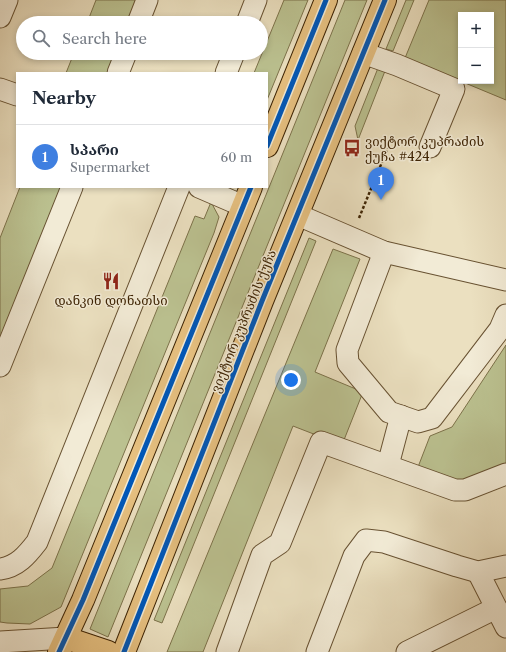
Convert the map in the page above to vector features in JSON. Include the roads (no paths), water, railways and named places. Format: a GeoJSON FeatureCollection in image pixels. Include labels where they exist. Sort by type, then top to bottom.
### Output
{"type":"FeatureCollection","features":[{"type":"Feature","properties":{"kind":"main road"},"geometry":{"type":"LineString","coordinates":[[268,144],[326,0]]}},
{"type":"Feature","properties":{"kind":"main road","name":"ვიქტორ კუპრაძის ქუჩა"},"geometry":{"type":"LineString","coordinates":[[124,652],[262,301],[385,0]]}},
{"type":"Feature","properties":{"kind":"main road"},"geometry":{"type":"LineString","coordinates":[[108,652],[62,645],[247,196]]}},
{"type":"Feature","properties":{"kind":"street"},"geometry":{"type":"LineString","coordinates":[[0,17],[7,0]]}},
{"type":"Feature","properties":{"kind":"street"},"geometry":{"type":"LineString","coordinates":[[141,16],[147,0]]}},
{"type":"Feature","properties":{"kind":"street"},"geometry":{"type":"LineString","coordinates":[[250,16],[256,0]]}},
{"type":"Feature","properties":{"kind":"street"},"geometry":{"type":"LineString","coordinates":[[364,53],[397,65],[454,90],[430,147]]}},
{"type":"Feature","properties":{"kind":"street"},"geometry":{"type":"LineString","coordinates":[[118,72],[123,60]]}},
{"type":"Feature","properties":{"kind":"street"},"geometry":{"type":"LineString","coordinates":[[226,72],[231,60]]}},
{"type":"Feature","properties":{"kind":"street"},"geometry":{"type":"LineString","coordinates":[[0,89],[16,95]]}},
{"type":"Feature","properties":{"kind":"street"},"geometry":{"type":"LineString","coordinates":[[0,366],[72,188]]}},
{"type":"Feature","properties":{"kind":"street"},"geometry":{"type":"LineString","coordinates":[[0,569],[7,568],[23,560],[37,542],[178,188]]}},
{"type":"Feature","properties":{"kind":"street"},"geometry":{"type":"LineString","coordinates":[[204,188],[247,196]]}},
{"type":"Feature","properties":{"kind":"street"},"geometry":{"type":"LineString","coordinates":[[298,215],[384,252],[506,280]]}},
{"type":"Feature","properties":{"kind":"street"},"geometry":{"type":"LineString","coordinates":[[384,252],[347,350],[348,363],[389,412],[418,422],[432,418],[500,329],[506,315]]}},
{"type":"Feature","properties":{"kind":"street"},"geometry":{"type":"LineString","coordinates":[[388,465],[401,416]]}},
{"type":"Feature","properties":{"kind":"street"},"geometry":{"type":"LineString","coordinates":[[227,652],[262,555],[280,543],[321,442],[455,490],[465,490],[506,474]]}},
{"type":"Feature","properties":{"kind":"street"},"geometry":{"type":"LineString","coordinates":[[318,652],[354,556],[366,540],[384,542],[478,572],[506,566]]}},
{"type":"Feature","properties":{"kind":"street"},"geometry":{"type":"LineString","coordinates":[[478,572],[506,627]]}},
{"type":"Feature","properties":{"kind":"street"},"geometry":{"type":"LineString","coordinates":[[407,652],[496,608]]}},
{"type":"Feature","properties":{"kind":"street"},"geometry":{"type":"LineString","coordinates":[[0,642],[62,645]]}},
{"type":"Feature","properties":{"kind":"place","name":"ვიქტორ კუპრაძის ქუჩა #424"},"geometry":{"type":"Point","coordinates":[352,148]}},
{"type":"Feature","properties":{"kind":"place","name":"სპარი"},"geometry":{"type":"Point","coordinates":[381,200]}},
{"type":"Feature","properties":{"kind":"place","name":"დანკინ დონათსი"},"geometry":{"type":"Point","coordinates":[111,281]}}]}
